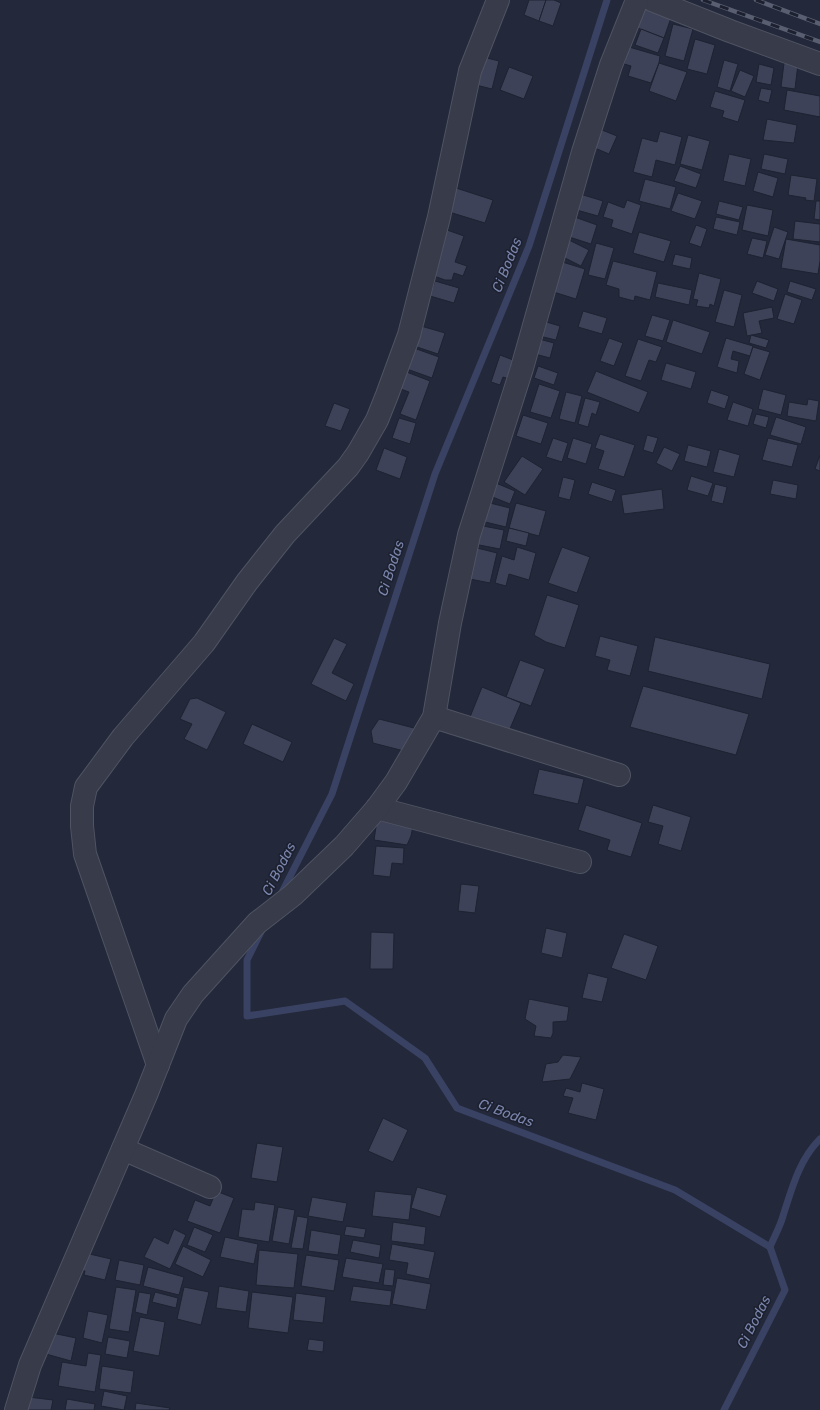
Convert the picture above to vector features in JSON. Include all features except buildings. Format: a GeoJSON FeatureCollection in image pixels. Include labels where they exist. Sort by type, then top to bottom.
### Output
{"type":"FeatureCollection","features":[{"type":"Feature","properties":{"kind":"street"},"geometry":{"type":"LineString","coordinates":[[158,1065],[85,854],[82,826],[82,806],[86,787],[123,737],[204,643],[247,582],[285,534],[348,467],[377,420],[388,395],[409,335],[439,217],[470,71],[498,0]]}},
{"type":"Feature","properties":{"kind":"street"},"geometry":{"type":"LineString","coordinates":[[16,1410],[17,1402],[36,1351],[158,1065],[176,1019],[193,994],[256,922],[293,895],[344,846],[377,808],[396,782],[434,717],[450,623],[469,535],[522,368],[583,152],[611,65],[637,0]]}},
{"type":"Feature","properties":{"kind":"street"},"geometry":{"type":"LineString","coordinates":[[652,0],[730,31],[820,64]]}},
{"type":"Feature","properties":{"kind":"street"},"geometry":{"type":"LineString","coordinates":[[434,717],[619,774]]}},
{"type":"Feature","properties":{"kind":"street"},"geometry":{"type":"LineString","coordinates":[[377,808],[580,862]]}},
{"type":"Feature","properties":{"kind":"street"},"geometry":{"type":"LineString","coordinates":[[123,1148],[210,1187]]}},
{"type":"Feature","properties":{"kind":"waterway","name":"Ci Bodas"},"geometry":{"type":"LineString","coordinates":[[280,896],[332,794],[435,474],[529,246],[607,0]]}},
{"type":"Feature","properties":{"kind":"waterway","name":"Ci Bodas"},"geometry":{"type":"LineString","coordinates":[[262,930],[247,960],[247,1016],[345,1001],[425,1058],[457,1108],[675,1190],[770,1247],[785,1290],[724,1410]]}},
{"type":"Feature","properties":{"kind":"waterway"},"geometry":{"type":"LineString","coordinates":[[770,1247],[780,1224],[801,1165],[820,1139]]}},
{"type":"Feature","properties":{"kind":"railway"},"geometry":{"type":"LineString","coordinates":[[703,0],[820,42]]}},
{"type":"Feature","properties":{"kind":"railway"},"geometry":{"type":"LineString","coordinates":[[756,0],[820,24]]}}]}
